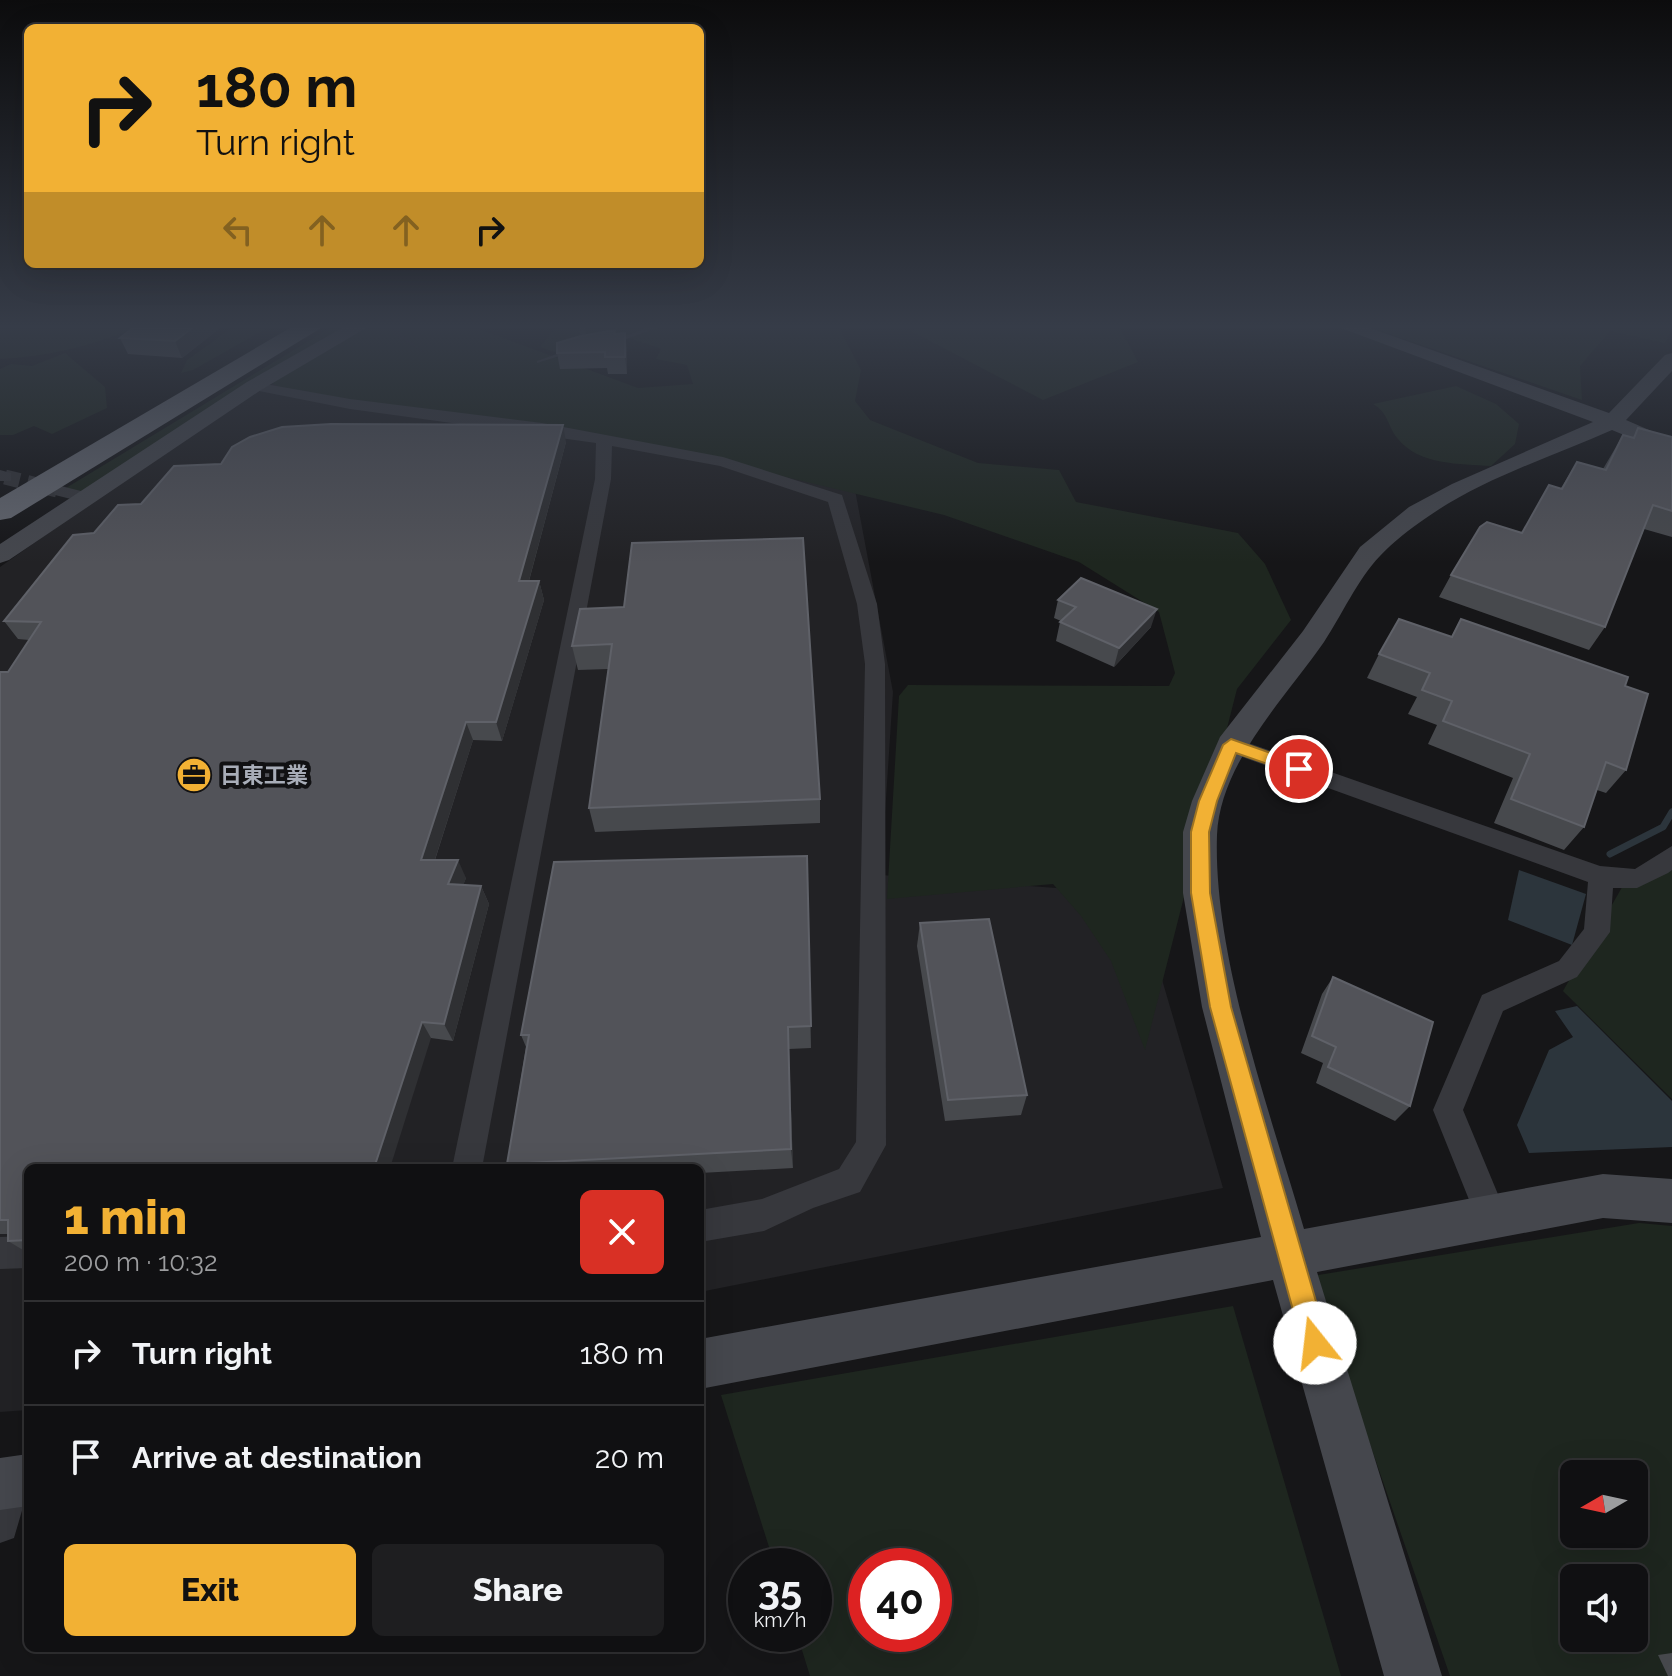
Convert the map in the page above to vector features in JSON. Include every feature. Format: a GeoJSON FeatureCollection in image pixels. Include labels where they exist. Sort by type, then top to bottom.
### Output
{"type":"FeatureCollection","features":[{"type":"Feature","properties":{"kind":"highway"},"geometry":{"type":"LineString","coordinates":[[2,482],[142,406]]}},
{"type":"Feature","properties":{"kind":"highway"},"geometry":{"type":"LineString","coordinates":[[0,511],[177,406]]}},
{"type":"Feature","properties":{"kind":"street"},"geometry":{"type":"LineString","coordinates":[[0,555],[72,494],[220,406]]}},
{"type":"Feature","properties":{"kind":"street"},"geometry":{"type":"LineString","coordinates":[[369,406],[498,421],[741,466],[836,499],[867,604],[875,664],[871,1145],[849,1181],[808,1194],[764,1215],[704,1225]]}},
{"type":"Feature","properties":{"kind":"street"},"geometry":{"type":"LineString","coordinates":[[1571,406],[1672,448]]}},
{"type":"Feature","properties":{"kind":"street"},"geometry":{"type":"LineString","coordinates":[[1413,1676],[1288,1252],[1221,1007],[1201,893],[1200,832],[1208,801],[1231,745],[1313,637],[1369,552],[1418,512],[1460,489],[1613,421],[1629,406]]}},
{"type":"Feature","properties":{"kind":"street"},"geometry":{"type":"LineString","coordinates":[[468,1164],[603,479],[604,441]]}},
{"type":"Feature","properties":{"kind":"street"},"geometry":{"type":"LineString","coordinates":[[1231,745],[1625,882],[1654,874],[1672,855]]}},
{"type":"Feature","properties":{"kind":"street"},"geometry":{"type":"LineString","coordinates":[[1491,1216],[1448,1110],[1492,1003],[1568,969],[1597,932],[1601,875]]}},
{"type":"Feature","properties":{"kind":"street"},"geometry":{"type":"LineString","coordinates":[[704,1363],[1288,1252],[1603,1196],[1672,1201]]}},
{"type":"Feature","properties":{"kind":"street"},"geometry":{"type":"LineString","coordinates":[[0,1253],[24,1252]]}},
{"type":"Feature","properties":{"kind":"shaded area"},"geometry":{"type":"Polygon","coordinates":[[[0,406],[107,406],[52,434],[34,426],[13,435],[0,435],[0,406]]]}},
{"type":"Feature","properties":{"kind":"shaded area"},"geometry":{"type":"Polygon","coordinates":[[[201,406],[227,406],[83,497],[61,491],[201,406]]]}},
{"type":"Feature","properties":{"kind":"shaded area"},"geometry":{"type":"Polygon","coordinates":[[[232,406],[532,406],[551,417],[852,474],[893,692],[881,875],[1137,894],[1223,1188],[704,1291],[704,1164],[24,1164],[24,1410],[0,1412],[0,567],[232,406]]]}},
{"type":"Feature","properties":{"kind":"shaded area"},"geometry":{"type":"Polygon","coordinates":[[[372,406],[859,406],[870,420],[978,463],[1059,470],[1076,502],[1238,533],[1265,564],[1291,620],[1237,689],[1145,1050],[1111,961],[1081,916],[1053,884],[887,899],[899,696],[908,685],[1169,686],[1175,673],[1159,612],[1079,562],[944,515],[723,462],[372,406]]]}},
{"type":"Feature","properties":{"kind":"shaded area"},"geometry":{"type":"Polygon","coordinates":[[[1376,406],[1499,406],[1519,424],[1515,444],[1491,466],[1466,465],[1441,462],[1407,448],[1394,434],[1382,411],[1376,406]]]}},
{"type":"Feature","properties":{"kind":"shaded area"},"geometry":{"type":"Polygon","coordinates":[[[1519,870],[1586,894],[1572,945],[1508,920],[1519,870]]]}},
{"type":"Feature","properties":{"kind":"shaded area"},"geometry":{"type":"Polygon","coordinates":[[[1672,870],[1672,1099],[1563,991],[1625,882],[1672,870]]]}},
{"type":"Feature","properties":{"kind":"shaded area"},"geometry":{"type":"Polygon","coordinates":[[[1577,1006],[1672,1101],[1672,1147],[1529,1153],[1517,1125],[1549,1050],[1573,1037],[1555,1011],[1577,1006]]]}},
{"type":"Feature","properties":{"kind":"shaded area"},"geometry":{"type":"Polygon","coordinates":[[[1639,1223],[1672,1226],[1672,1676],[1450,1676],[1312,1276],[1639,1223]]]}},
{"type":"Feature","properties":{"kind":"shaded area"},"geometry":{"type":"Polygon","coordinates":[[[1233,1306],[1341,1676],[810,1676],[803,1652],[832,1652],[832,1548],[769,1548],[721,1395],[1233,1306]]]}},
{"type":"Feature","properties":{"kind":"building"},"geometry":{"type":"Polygon","coordinates":[[[331,424],[563,425],[519,581],[539,581],[496,722],[466,722],[421,860],[458,860],[448,884],[481,886],[444,1024],[422,1022],[375,1164],[24,1164],[24,1240],[8,1241],[8,1220],[0,1220],[0,672],[8,672],[41,622],[4,621],[73,535],[94,533],[118,505],[141,504],[174,466],[221,464],[232,447],[250,437],[282,427],[331,424]]]}},
{"type":"Feature","properties":{"kind":"building"},"geometry":{"type":"Polygon","coordinates":[[[1638,428],[1672,437],[1672,511],[1653,505],[1605,627],[1451,575],[1480,527],[1487,522],[1522,533],[1549,485],[1562,489],[1577,462],[1606,470],[1623,435],[1634,438],[1638,428]]]}},
{"type":"Feature","properties":{"kind":"building"},"geometry":{"type":"Polygon","coordinates":[[[803,538],[820,799],[589,808],[612,644],[572,646],[580,609],[624,607],[632,543],[803,538]]]}},
{"type":"Feature","properties":{"kind":"building"},"geometry":{"type":"Polygon","coordinates":[[[1081,578],[1157,609],[1119,648],[1060,622],[1076,607],[1058,600],[1081,578]]]}},
{"type":"Feature","properties":{"kind":"building"},"geometry":{"type":"Polygon","coordinates":[[[1399,619],[1452,637],[1461,619],[1628,677],[1625,686],[1648,694],[1626,770],[1606,762],[1584,827],[1511,799],[1530,754],[1443,721],[1452,701],[1422,690],[1430,673],[1379,654],[1399,619]]]}},
{"type":"Feature","properties":{"kind":"building"},"geometry":{"type":"Polygon","coordinates":[[[807,856],[811,1026],[788,1027],[791,1149],[507,1164],[529,1035],[521,1035],[554,862],[807,856]]]}},
{"type":"Feature","properties":{"kind":"building"},"geometry":{"type":"Polygon","coordinates":[[[989,919],[1027,1095],[948,1100],[920,923],[989,919]]]}},
{"type":"Feature","properties":{"kind":"building"},"geometry":{"type":"Polygon","coordinates":[[[1333,977],[1433,1022],[1410,1106],[1328,1067],[1336,1047],[1312,1036],[1333,977]]]}},
{"type":"Feature","properties":{"kind":"waterway"},"geometry":{"type":"LineString","coordinates":[[1610,854],[1663,827],[1672,812]]}},
{"type":"Feature","properties":{"kind":"tunnel"},"geometry":{"type":"LineString","coordinates":[[5,477],[57,490]]}},
{"type":"Feature","properties":{"kind":"place","name":"日東工業"},"geometry":{"type":"Point","coordinates":[194,775]}},
{"type":"Feature","properties":{"kind":"route"},"geometry":{"type":"LineString","coordinates":[[1299,769],[1231,745],[1208,801],[1200,832],[1201,893],[1221,1007],[1315,1343]]}}]}
